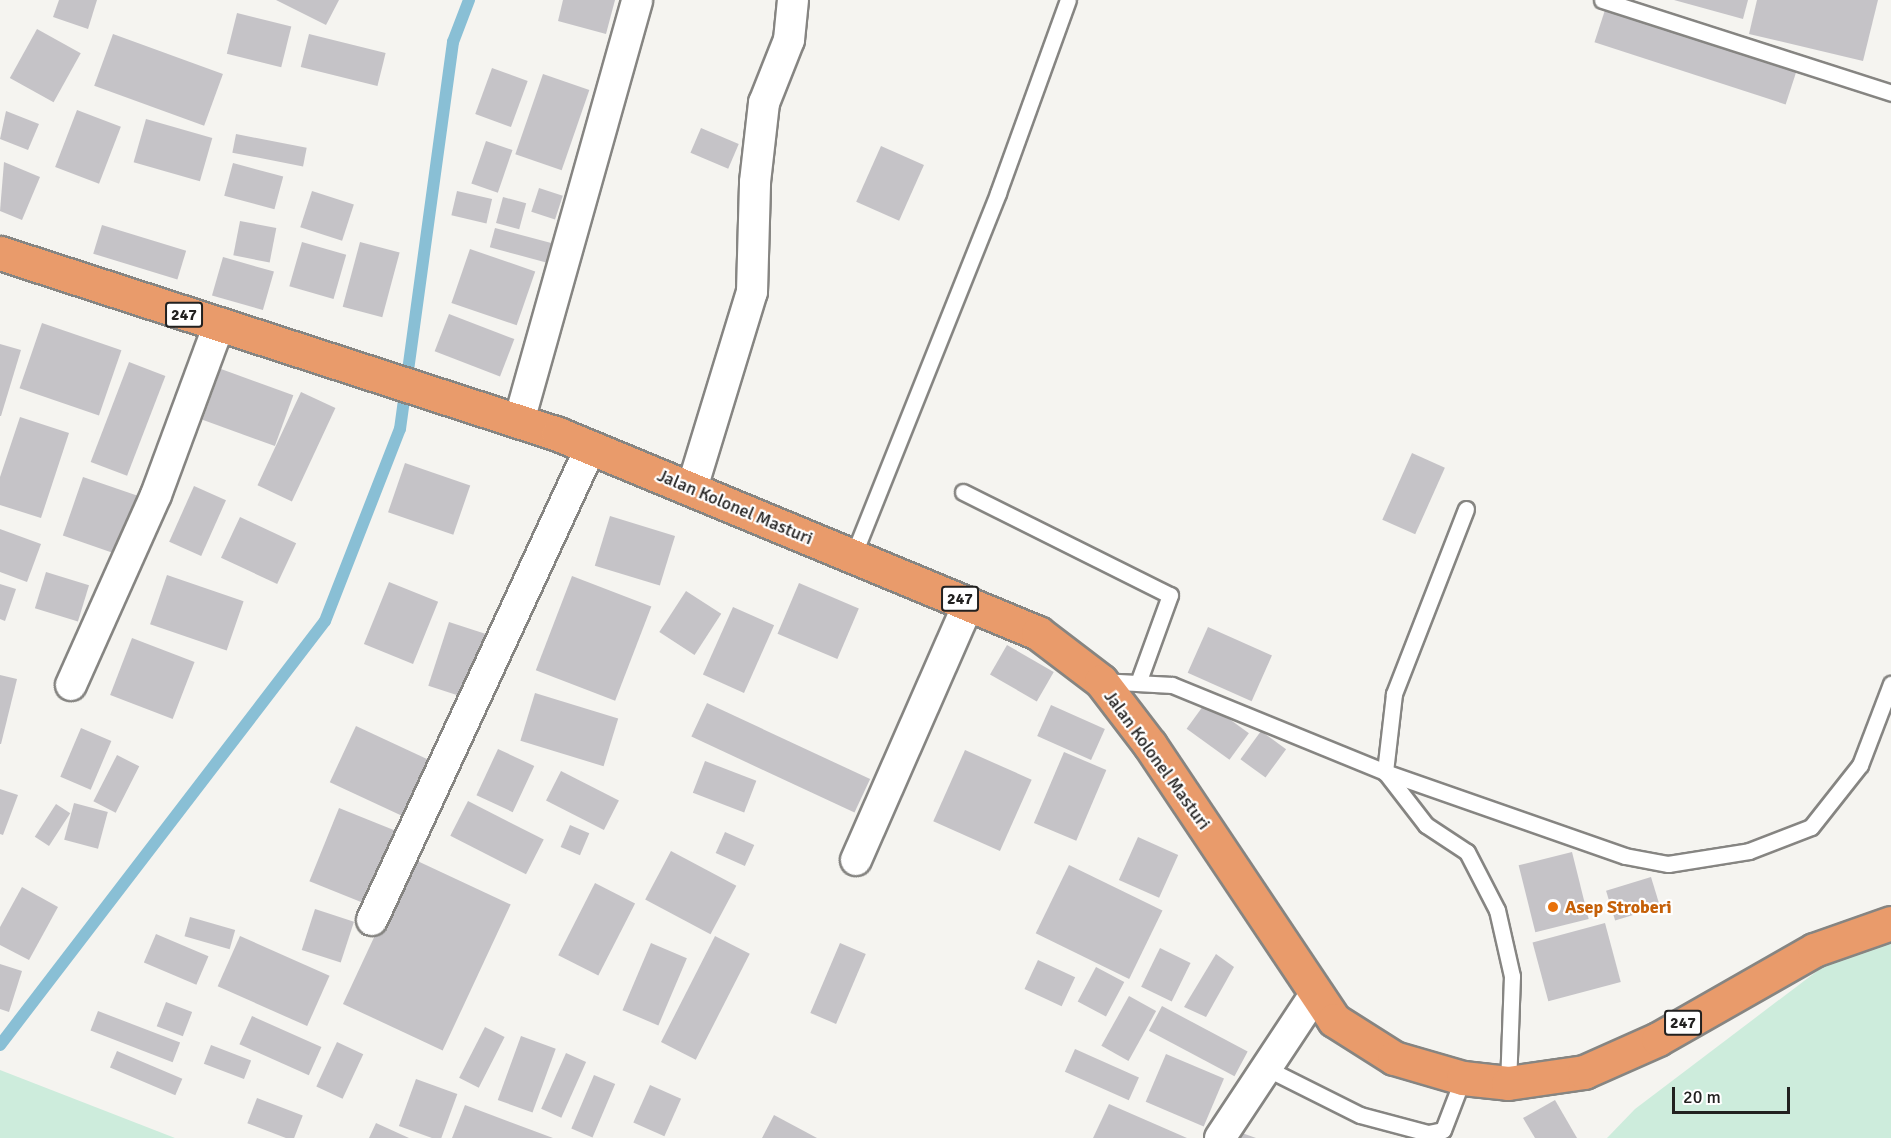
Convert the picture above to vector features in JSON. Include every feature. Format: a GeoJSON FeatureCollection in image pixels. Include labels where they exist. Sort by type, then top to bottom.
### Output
{"type":"FeatureCollection","features":[{"type":"Feature","properties":{"kind":"main road","name":"Jalan Kolonel Masturi"},"geometry":{"type":"LineString","coordinates":[[0,253],[218,327],[455,399],[591,447],[1038,633],[1101,681],[1181,789],[1334,1020],[1394,1058],[1464,1078],[1508,1083],[1584,1072],[1658,1039],[1814,950],[1891,923]]}},
{"type":"Feature","properties":{"kind":"street"},"geometry":{"type":"LineString","coordinates":[[519,421],[637,0]]}},
{"type":"Feature","properties":{"kind":"street"},"geometry":{"type":"LineString","coordinates":[[692,488],[752,292],[764,103],[789,40],[793,0]]}},
{"type":"Feature","properties":{"kind":"street"},"geometry":{"type":"LineString","coordinates":[[71,685],[156,495],[218,327]]}},
{"type":"Feature","properties":{"kind":"street"},"geometry":{"type":"LineString","coordinates":[[372,920],[591,447]]}},
{"type":"Feature","properties":{"kind":"street"},"geometry":{"type":"LineString","coordinates":[[856,861],[969,603]]}},
{"type":"Feature","properties":{"kind":"street"},"geometry":{"type":"LineString","coordinates":[[1220,1138],[1316,993]]}},
{"type":"Feature","properties":{"kind":"lane"},"geometry":{"type":"LineString","coordinates":[[853,556],[999,193],[1068,0]]}},
{"type":"Feature","properties":{"kind":"lane"},"geometry":{"type":"LineString","coordinates":[[1602,0],[1891,93]]}},
{"type":"Feature","properties":{"kind":"lane"},"geometry":{"type":"LineString","coordinates":[[963,492],[1170,595],[1138,680]]}},
{"type":"Feature","properties":{"kind":"lane"},"geometry":{"type":"LineString","coordinates":[[1466,509],[1394,694],[1385,772],[1426,825],[1467,852],[1497,910],[1512,976],[1508,1083]]}},
{"type":"Feature","properties":{"kind":"lane"},"geometry":{"type":"LineString","coordinates":[[1101,681],[1138,680],[1204,695],[1385,772],[1625,856],[1668,864],[1708,861],[1780,842],[1811,827],[1860,765],[1891,684]]}},
{"type":"Feature","properties":{"kind":"lane"},"geometry":{"type":"LineString","coordinates":[[1266,1068],[1360,1115],[1428,1133],[1443,1130],[1464,1078]]}},
{"type":"Feature","properties":{"kind":"green space"},"geometry":{"type":"Polygon","coordinates":[[[1891,915],[1891,1138],[1607,1138],[1635,1109],[1891,915]]]}},
{"type":"Feature","properties":{"kind":"green space"},"geometry":{"type":"Polygon","coordinates":[[[0,1070],[175,1138],[0,1138],[0,1070]]]}},
{"type":"Feature","properties":{"kind":"building"},"geometry":{"type":"Polygon","coordinates":[[[59,0],[97,0],[88,29],[53,17],[59,0]]]}},
{"type":"Feature","properties":{"kind":"building"},"geometry":{"type":"Polygon","coordinates":[[[276,0],[339,0],[326,25],[276,0]]]}},
{"type":"Feature","properties":{"kind":"building"},"geometry":{"type":"Polygon","coordinates":[[[563,0],[615,0],[606,34],[558,21],[563,0]]]}},
{"type":"Feature","properties":{"kind":"building"},"geometry":{"type":"Polygon","coordinates":[[[1674,0],[1748,0],[1743,19],[1674,0]]]}},
{"type":"Feature","properties":{"kind":"building"},"geometry":{"type":"Polygon","coordinates":[[[1757,0],[1878,0],[1863,61],[1749,34],[1757,0]]]}},
{"type":"Feature","properties":{"kind":"building"},"geometry":{"type":"Polygon","coordinates":[[[1605,10],[1796,72],[1786,104],[1594,42],[1605,10]]]}},
{"type":"Feature","properties":{"kind":"building"},"geometry":{"type":"Polygon","coordinates":[[[237,13],[291,27],[281,67],[227,54],[237,13]]]}},
{"type":"Feature","properties":{"kind":"building"},"geometry":{"type":"Polygon","coordinates":[[[37,29],[81,53],[54,102],[10,78],[37,29]]]}},
{"type":"Feature","properties":{"kind":"building"},"geometry":{"type":"Polygon","coordinates":[[[113,34],[223,74],[204,126],[94,86],[113,34]]]}},
{"type":"Feature","properties":{"kind":"building"},"geometry":{"type":"Polygon","coordinates":[[[309,34],[386,53],[377,86],[301,67],[309,34]]]}},
{"type":"Feature","properties":{"kind":"building"},"geometry":{"type":"Polygon","coordinates":[[[492,68],[528,81],[511,127],[475,114],[492,68]]]}},
{"type":"Feature","properties":{"kind":"building"},"geometry":{"type":"Polygon","coordinates":[[[543,74],[589,90],[562,170],[515,154],[543,74]]]}},
{"type":"Feature","properties":{"kind":"building"},"geometry":{"type":"Polygon","coordinates":[[[77,110],[121,127],[99,184],[55,167],[77,110]]]}},
{"type":"Feature","properties":{"kind":"building"},"geometry":{"type":"Polygon","coordinates":[[[6,111],[39,124],[28,150],[0,139],[6,111]]]}},
{"type":"Feature","properties":{"kind":"building"},"geometry":{"type":"Polygon","coordinates":[[[146,119],[212,138],[200,181],[134,162],[146,119]]]}},
{"type":"Feature","properties":{"kind":"building"},"geometry":{"type":"Polygon","coordinates":[[[701,128],[739,144],[728,169],[690,153],[701,128]]]}},
{"type":"Feature","properties":{"kind":"building"},"geometry":{"type":"Polygon","coordinates":[[[236,134],[307,148],[303,166],[232,153],[236,134]]]}},
{"type":"Feature","properties":{"kind":"building"},"geometry":{"type":"Polygon","coordinates":[[[486,141],[512,150],[498,193],[471,184],[486,141]]]}},
{"type":"Feature","properties":{"kind":"building"},"geometry":{"type":"Polygon","coordinates":[[[881,146],[924,165],[899,221],[856,202],[881,146]]]}},
{"type":"Feature","properties":{"kind":"building"},"geometry":{"type":"Polygon","coordinates":[[[4,162],[40,177],[22,220],[0,211],[4,162]]]}},
{"type":"Feature","properties":{"kind":"building"},"geometry":{"type":"Polygon","coordinates":[[[233,163],[283,176],[274,209],[224,196],[233,163]]]}},
{"type":"Feature","properties":{"kind":"building"},"geometry":{"type":"Polygon","coordinates":[[[539,188],[563,196],[555,220],[531,212],[539,188]]]}},
{"type":"Feature","properties":{"kind":"building"},"geometry":{"type":"Polygon","coordinates":[[[312,191],[354,205],[342,241],[300,227],[312,191]]]}},
{"type":"Feature","properties":{"kind":"building"},"geometry":{"type":"Polygon","coordinates":[[[457,191],[492,199],[486,223],[451,215],[457,191]]]}},
{"type":"Feature","properties":{"kind":"building"},"geometry":{"type":"Polygon","coordinates":[[[503,197],[526,203],[519,229],[496,223],[503,197]]]}},
{"type":"Feature","properties":{"kind":"building"},"geometry":{"type":"Polygon","coordinates":[[[240,221],[276,228],[270,262],[233,255],[240,221]]]}},
{"type":"Feature","properties":{"kind":"building"},"geometry":{"type":"Polygon","coordinates":[[[102,225],[186,251],[177,279],[93,254],[102,225]]]}},
{"type":"Feature","properties":{"kind":"building"},"geometry":{"type":"Polygon","coordinates":[[[495,228],[558,245],[553,264],[490,247],[495,228]]]}},
{"type":"Feature","properties":{"kind":"building"},"geometry":{"type":"Polygon","coordinates":[[[302,242],[346,255],[334,299],[289,286],[302,242]]]}},
{"type":"Feature","properties":{"kind":"building"},"geometry":{"type":"Polygon","coordinates":[[[360,242],[400,253],[382,317],[343,307],[360,242]]]}},
{"type":"Feature","properties":{"kind":"building"},"geometry":{"type":"Polygon","coordinates":[[[470,249],[535,271],[517,325],[451,303],[470,249]]]}},
{"type":"Feature","properties":{"kind":"building"},"geometry":{"type":"Polygon","coordinates":[[[223,257],[274,272],[263,310],[212,295],[223,257]]]}},
{"type":"Feature","properties":{"kind":"building"},"geometry":{"type":"Polygon","coordinates":[[[449,314],[514,339],[500,376],[435,351],[449,314]]]}},
{"type":"Feature","properties":{"kind":"building"},"geometry":{"type":"Polygon","coordinates":[[[42,323],[121,350],[99,416],[20,388],[42,323]]]}},
{"type":"Feature","properties":{"kind":"building"},"geometry":{"type":"Polygon","coordinates":[[[0,344],[21,350],[1,416],[0,416],[0,344]]]}},
{"type":"Feature","properties":{"kind":"building"},"geometry":{"type":"Polygon","coordinates":[[[129,362],[165,376],[127,476],[91,462],[129,362]]]}},
{"type":"Feature","properties":{"kind":"building"},"geometry":{"type":"Polygon","coordinates":[[[221,369],[293,395],[275,446],[203,420],[221,369]]]}},
{"type":"Feature","properties":{"kind":"building"},"geometry":{"type":"Polygon","coordinates":[[[301,392],[335,408],[292,501],[257,485],[301,392]]]}},
{"type":"Feature","properties":{"kind":"building"},"geometry":{"type":"Polygon","coordinates":[[[20,417],[69,433],[41,518],[0,505],[0,477],[20,417]]]}},
{"type":"Feature","properties":{"kind":"building"},"geometry":{"type":"Polygon","coordinates":[[[1412,453],[1445,468],[1415,534],[1382,520],[1412,453]]]}},
{"type":"Feature","properties":{"kind":"building"},"geometry":{"type":"Polygon","coordinates":[[[405,463],[470,485],[453,535],[388,512],[405,463]]]}},
{"type":"Feature","properties":{"kind":"building"},"geometry":{"type":"Polygon","coordinates":[[[83,477],[144,498],[123,556],[63,536],[83,477]]]}},
{"type":"Feature","properties":{"kind":"building"},"geometry":{"type":"Polygon","coordinates":[[[194,486],[226,500],[201,556],[169,542],[194,486]]]}},
{"type":"Feature","properties":{"kind":"building"},"geometry":{"type":"Polygon","coordinates":[[[610,516],[675,536],[660,586],[595,566],[610,516]]]}},
{"type":"Feature","properties":{"kind":"building"},"geometry":{"type":"Polygon","coordinates":[[[240,517],[296,543],[277,584],[221,558],[240,517]]]}},
{"type":"Feature","properties":{"kind":"building"},"geometry":{"type":"Polygon","coordinates":[[[0,529],[41,544],[27,582],[0,572],[0,529]]]}},
{"type":"Feature","properties":{"kind":"building"},"geometry":{"type":"Polygon","coordinates":[[[46,572],[89,585],[78,621],[35,608],[46,572]]]}},
{"type":"Feature","properties":{"kind":"building"},"geometry":{"type":"Polygon","coordinates":[[[167,575],[244,601],[227,651],[150,624],[167,575]]]}},
{"type":"Feature","properties":{"kind":"building"},"geometry":{"type":"Polygon","coordinates":[[[572,576],[651,606],[615,701],[536,670],[572,576]]]}},
{"type":"Feature","properties":{"kind":"building"},"geometry":{"type":"Polygon","coordinates":[[[389,582],[438,602],[413,664],[364,644],[389,582]]]}},
{"type":"Feature","properties":{"kind":"building"},"geometry":{"type":"Polygon","coordinates":[[[799,583],[859,608],[837,659],[778,634],[799,583]]]}},
{"type":"Feature","properties":{"kind":"building"},"geometry":{"type":"Polygon","coordinates":[[[0,584],[16,589],[5,621],[0,619],[0,584]]]}},
{"type":"Feature","properties":{"kind":"building"},"geometry":{"type":"Polygon","coordinates":[[[686,591],[721,614],[695,655],[659,632],[686,591]]]}},
{"type":"Feature","properties":{"kind":"building"},"geometry":{"type":"Polygon","coordinates":[[[733,607],[774,625],[744,693],[703,675],[733,607]]]}},
{"type":"Feature","properties":{"kind":"building"},"geometry":{"type":"Polygon","coordinates":[[[449,622],[485,634],[464,697],[428,686],[449,622]]]}},
{"type":"Feature","properties":{"kind":"building"},"geometry":{"type":"Polygon","coordinates":[[[1208,627],[1272,655],[1252,701],[1188,673],[1208,627]]]}},
{"type":"Feature","properties":{"kind":"building"},"geometry":{"type":"Polygon","coordinates":[[[132,638],[195,662],[173,719],[110,695],[132,638]]]}},
{"type":"Feature","properties":{"kind":"building"},"geometry":{"type":"Polygon","coordinates":[[[1007,645],[1054,672],[1037,701],[990,674],[1007,645]]]}},
{"type":"Feature","properties":{"kind":"building"},"geometry":{"type":"Polygon","coordinates":[[[0,675],[17,679],[1,744],[0,744],[0,675]]]}},
{"type":"Feature","properties":{"kind":"building"},"geometry":{"type":"Polygon","coordinates":[[[535,693],[618,718],[604,766],[520,741],[535,693]]]}},
{"type":"Feature","properties":{"kind":"building"},"geometry":{"type":"Polygon","coordinates":[[[1206,702],[1249,733],[1229,760],[1187,729],[1206,702]]]}},
{"type":"Feature","properties":{"kind":"building"},"geometry":{"type":"Polygon","coordinates":[[[707,703],[870,779],[854,813],[691,737],[707,703]]]}},
{"type":"Feature","properties":{"kind":"building"},"geometry":{"type":"Polygon","coordinates":[[[1051,705],[1105,729],[1091,760],[1037,736],[1051,705]]]}},
{"type":"Feature","properties":{"kind":"building"},"geometry":{"type":"Polygon","coordinates":[[[356,726],[434,762],[408,819],[330,782],[356,726]]]}},
{"type":"Feature","properties":{"kind":"building"},"geometry":{"type":"Polygon","coordinates":[[[81,728],[111,741],[91,790],[60,777],[81,728]]]}},
{"type":"Feature","properties":{"kind":"building"},"geometry":{"type":"Polygon","coordinates":[[[1261,731],[1286,749],[1266,778],[1240,759],[1261,731]]]}},
{"type":"Feature","properties":{"kind":"building"},"geometry":{"type":"Polygon","coordinates":[[[498,749],[534,766],[513,812],[476,795],[498,749]]]}},
{"type":"Feature","properties":{"kind":"building"},"geometry":{"type":"Polygon","coordinates":[[[965,750],[1032,780],[1000,851],[933,821],[965,750]]]}},
{"type":"Feature","properties":{"kind":"building"},"geometry":{"type":"Polygon","coordinates":[[[1064,752],[1106,770],[1076,841],[1034,823],[1064,752]]]}},
{"type":"Feature","properties":{"kind":"building"},"geometry":{"type":"Polygon","coordinates":[[[117,755],[139,766],[116,813],[93,801],[117,755]]]}},
{"type":"Feature","properties":{"kind":"building"},"geometry":{"type":"Polygon","coordinates":[[[705,761],[756,781],[744,812],[693,793],[705,761]]]}},
{"type":"Feature","properties":{"kind":"building"},"geometry":{"type":"Polygon","coordinates":[[[561,771],[619,801],[604,830],[546,800],[561,771]]]}},
{"type":"Feature","properties":{"kind":"building"},"geometry":{"type":"Polygon","coordinates":[[[0,789],[18,795],[3,835],[0,834],[0,789]]]}},
{"type":"Feature","properties":{"kind":"building"},"geometry":{"type":"Polygon","coordinates":[[[468,801],[544,840],[526,874],[450,836],[468,801]]]}},
{"type":"Feature","properties":{"kind":"building"},"geometry":{"type":"Polygon","coordinates":[[[74,803],[108,812],[98,849],[64,840],[74,803]]]}},
{"type":"Feature","properties":{"kind":"building"},"geometry":{"type":"Polygon","coordinates":[[[56,804],[70,813],[49,846],[35,837],[56,804]]]}},
{"type":"Feature","properties":{"kind":"building"},"geometry":{"type":"Polygon","coordinates":[[[339,808],[397,832],[368,905],[309,881],[339,808]]]}},
{"type":"Feature","properties":{"kind":"building"},"geometry":{"type":"Polygon","coordinates":[[[570,825],[589,833],[580,855],[561,847],[570,825]]]}},
{"type":"Feature","properties":{"kind":"building"},"geometry":{"type":"Polygon","coordinates":[[[725,832],[754,845],[745,866],[716,853],[725,832]]]}},
{"type":"Feature","properties":{"kind":"building"},"geometry":{"type":"Polygon","coordinates":[[[1138,837],[1178,855],[1159,898],[1119,880],[1138,837]]]}},
{"type":"Feature","properties":{"kind":"building"},"geometry":{"type":"Polygon","coordinates":[[[671,851],[736,886],[711,934],[645,900],[671,851]]]}},
{"type":"Feature","properties":{"kind":"building"},"geometry":{"type":"Polygon","coordinates":[[[1572,852],[1589,919],[1535,932],[1519,865],[1572,852]]]}},
{"type":"Feature","properties":{"kind":"building"},"geometry":{"type":"Polygon","coordinates":[[[411,858],[511,904],[443,1050],[343,1004],[411,858]]]}},
{"type":"Feature","properties":{"kind":"building"},"geometry":{"type":"Polygon","coordinates":[[[1069,865],[1162,911],[1129,979],[1036,933],[1069,865]]]}},
{"type":"Feature","properties":{"kind":"building"},"geometry":{"type":"Polygon","coordinates":[[[1651,877],[1660,907],[1615,920],[1606,891],[1651,877]]]}},
{"type":"Feature","properties":{"kind":"building"},"geometry":{"type":"Polygon","coordinates":[[[595,883],[635,903],[598,976],[558,955],[595,883]]]}},
{"type":"Feature","properties":{"kind":"building"},"geometry":{"type":"Polygon","coordinates":[[[22,887],[58,907],[29,960],[0,945],[0,927],[22,887]]]}},
{"type":"Feature","properties":{"kind":"building"},"geometry":{"type":"Polygon","coordinates":[[[315,909],[354,922],[341,963],[302,950],[315,909]]]}},
{"type":"Feature","properties":{"kind":"building"},"geometry":{"type":"Polygon","coordinates":[[[190,917],[235,930],[230,949],[184,936],[190,917]]]}},
{"type":"Feature","properties":{"kind":"building"},"geometry":{"type":"Polygon","coordinates":[[[1605,923],[1621,982],[1548,1001],[1533,942],[1605,923]]]}},
{"type":"Feature","properties":{"kind":"building"},"geometry":{"type":"Polygon","coordinates":[[[156,934],[208,956],[196,985],[144,963],[156,934]]]}},
{"type":"Feature","properties":{"kind":"building"},"geometry":{"type":"Polygon","coordinates":[[[240,936],[330,976],[307,1026],[218,986],[240,936]]]}},
{"type":"Feature","properties":{"kind":"building"},"geometry":{"type":"Polygon","coordinates":[[[715,936],[750,954],[696,1060],[661,1042],[715,936]]]}},
{"type":"Feature","properties":{"kind":"building"},"geometry":{"type":"Polygon","coordinates":[[[651,943],[687,958],[658,1025],[622,1010],[651,943]]]}},
{"type":"Feature","properties":{"kind":"building"},"geometry":{"type":"Polygon","coordinates":[[[840,943],[866,954],[836,1024],[810,1013],[840,943]]]}},
{"type":"Feature","properties":{"kind":"building"},"geometry":{"type":"Polygon","coordinates":[[[1160,948],[1191,963],[1172,1002],[1141,987],[1160,948]]]}},
{"type":"Feature","properties":{"kind":"building"},"geometry":{"type":"Polygon","coordinates":[[[1216,954],[1234,967],[1206,1017],[1184,1007],[1216,954]]]}},
{"type":"Feature","properties":{"kind":"building"},"geometry":{"type":"Polygon","coordinates":[[[1038,960],[1075,977],[1062,1006],[1024,989],[1038,960]]]}},
{"type":"Feature","properties":{"kind":"building"},"geometry":{"type":"Polygon","coordinates":[[[0,964],[22,971],[9,1012],[0,1009],[0,964]]]}},
{"type":"Feature","properties":{"kind":"building"},"geometry":{"type":"Polygon","coordinates":[[[1096,967],[1124,982],[1106,1016],[1078,1001],[1096,967]]]}},
{"type":"Feature","properties":{"kind":"building"},"geometry":{"type":"Polygon","coordinates":[[[1129,996],[1156,1011],[1128,1061],[1101,1046],[1129,996]]]}},
{"type":"Feature","properties":{"kind":"building"},"geometry":{"type":"Polygon","coordinates":[[[166,1002],[192,1012],[183,1036],[157,1026],[166,1002]]]}},
{"type":"Feature","properties":{"kind":"building"},"geometry":{"type":"Polygon","coordinates":[[[1162,1006],[1248,1052],[1235,1076],[1149,1031],[1162,1006]]]}},
{"type":"Feature","properties":{"kind":"building"},"geometry":{"type":"Polygon","coordinates":[[[98,1011],[180,1043],[173,1062],[90,1031],[98,1011]]]}},
{"type":"Feature","properties":{"kind":"building"},"geometry":{"type":"Polygon","coordinates":[[[252,1016],[321,1047],[309,1075],[239,1044],[252,1016]]]}},
{"type":"Feature","properties":{"kind":"building"},"geometry":{"type":"Polygon","coordinates":[[[485,1027],[505,1037],[479,1088],[459,1078],[485,1027]]]}},
{"type":"Feature","properties":{"kind":"building"},"geometry":{"type":"Polygon","coordinates":[[[521,1036],[556,1049],[533,1113],[498,1100],[521,1036]]]}},
{"type":"Feature","properties":{"kind":"building"},"geometry":{"type":"Polygon","coordinates":[[[337,1042],[363,1054],[343,1099],[316,1086],[337,1042]]]}},
{"type":"Feature","properties":{"kind":"building"},"geometry":{"type":"Polygon","coordinates":[[[211,1045],[251,1060],[244,1079],[204,1064],[211,1045]]]}},
{"type":"Feature","properties":{"kind":"building"},"geometry":{"type":"Polygon","coordinates":[[[1075,1049],[1139,1077],[1129,1100],[1065,1072],[1075,1049]]]}},
{"type":"Feature","properties":{"kind":"building"},"geometry":{"type":"Polygon","coordinates":[[[117,1051],[182,1079],[175,1095],[110,1068],[117,1051]]]}},
{"type":"Feature","properties":{"kind":"building"},"geometry":{"type":"Polygon","coordinates":[[[566,1053],[586,1062],[561,1118],[541,1109],[566,1053]]]}},
{"type":"Feature","properties":{"kind":"building"},"geometry":{"type":"Polygon","coordinates":[[[1166,1054],[1224,1079],[1204,1126],[1146,1102],[1166,1054]]]}},
{"type":"Feature","properties":{"kind":"building"},"geometry":{"type":"Polygon","coordinates":[[[594,1075],[615,1084],[593,1137],[571,1128],[594,1075]]]}},
{"type":"Feature","properties":{"kind":"building"},"geometry":{"type":"Polygon","coordinates":[[[416,1079],[457,1094],[441,1138],[432,1138],[399,1126],[416,1079]]]}},
{"type":"Feature","properties":{"kind":"building"},"geometry":{"type":"Polygon","coordinates":[[[650,1085],[681,1099],[664,1136],[633,1122],[650,1085]]]}},
{"type":"Feature","properties":{"kind":"building"},"geometry":{"type":"Polygon","coordinates":[[[257,1098],[303,1116],[294,1138],[286,1138],[247,1123],[257,1098]]]}},
{"type":"Feature","properties":{"kind":"building"},"geometry":{"type":"Polygon","coordinates":[[[1555,1100],[1577,1138],[1535,1138],[1523,1118],[1555,1100]]]}},
{"type":"Feature","properties":{"kind":"building"},"geometry":{"type":"Polygon","coordinates":[[[1109,1104],[1187,1138],[1093,1138],[1109,1104]]]}},
{"type":"Feature","properties":{"kind":"building"},"geometry":{"type":"Polygon","coordinates":[[[465,1105],[553,1138],[452,1138],[465,1105]]]}},
{"type":"Feature","properties":{"kind":"building"},"geometry":{"type":"Polygon","coordinates":[[[774,1115],[817,1138],[762,1138],[774,1115]]]}},
{"type":"Feature","properties":{"kind":"building"},"geometry":{"type":"Polygon","coordinates":[[[376,1123],[409,1138],[369,1138],[376,1123]]]}},
{"type":"Feature","properties":{"kind":"building"},"geometry":{"type":"Polygon","coordinates":[[[1242,1133],[1256,1138],[1240,1138],[1242,1133]]]}},
{"type":"Feature","properties":{"kind":"waterway"},"geometry":{"type":"LineString","coordinates":[[0,1045],[325,621],[400,429],[453,42],[469,0]]}},
{"type":"Feature","properties":{"kind":"place","name":"Asep Stroberi"},"geometry":{"type":"Point","coordinates":[1553,907]}}]}
